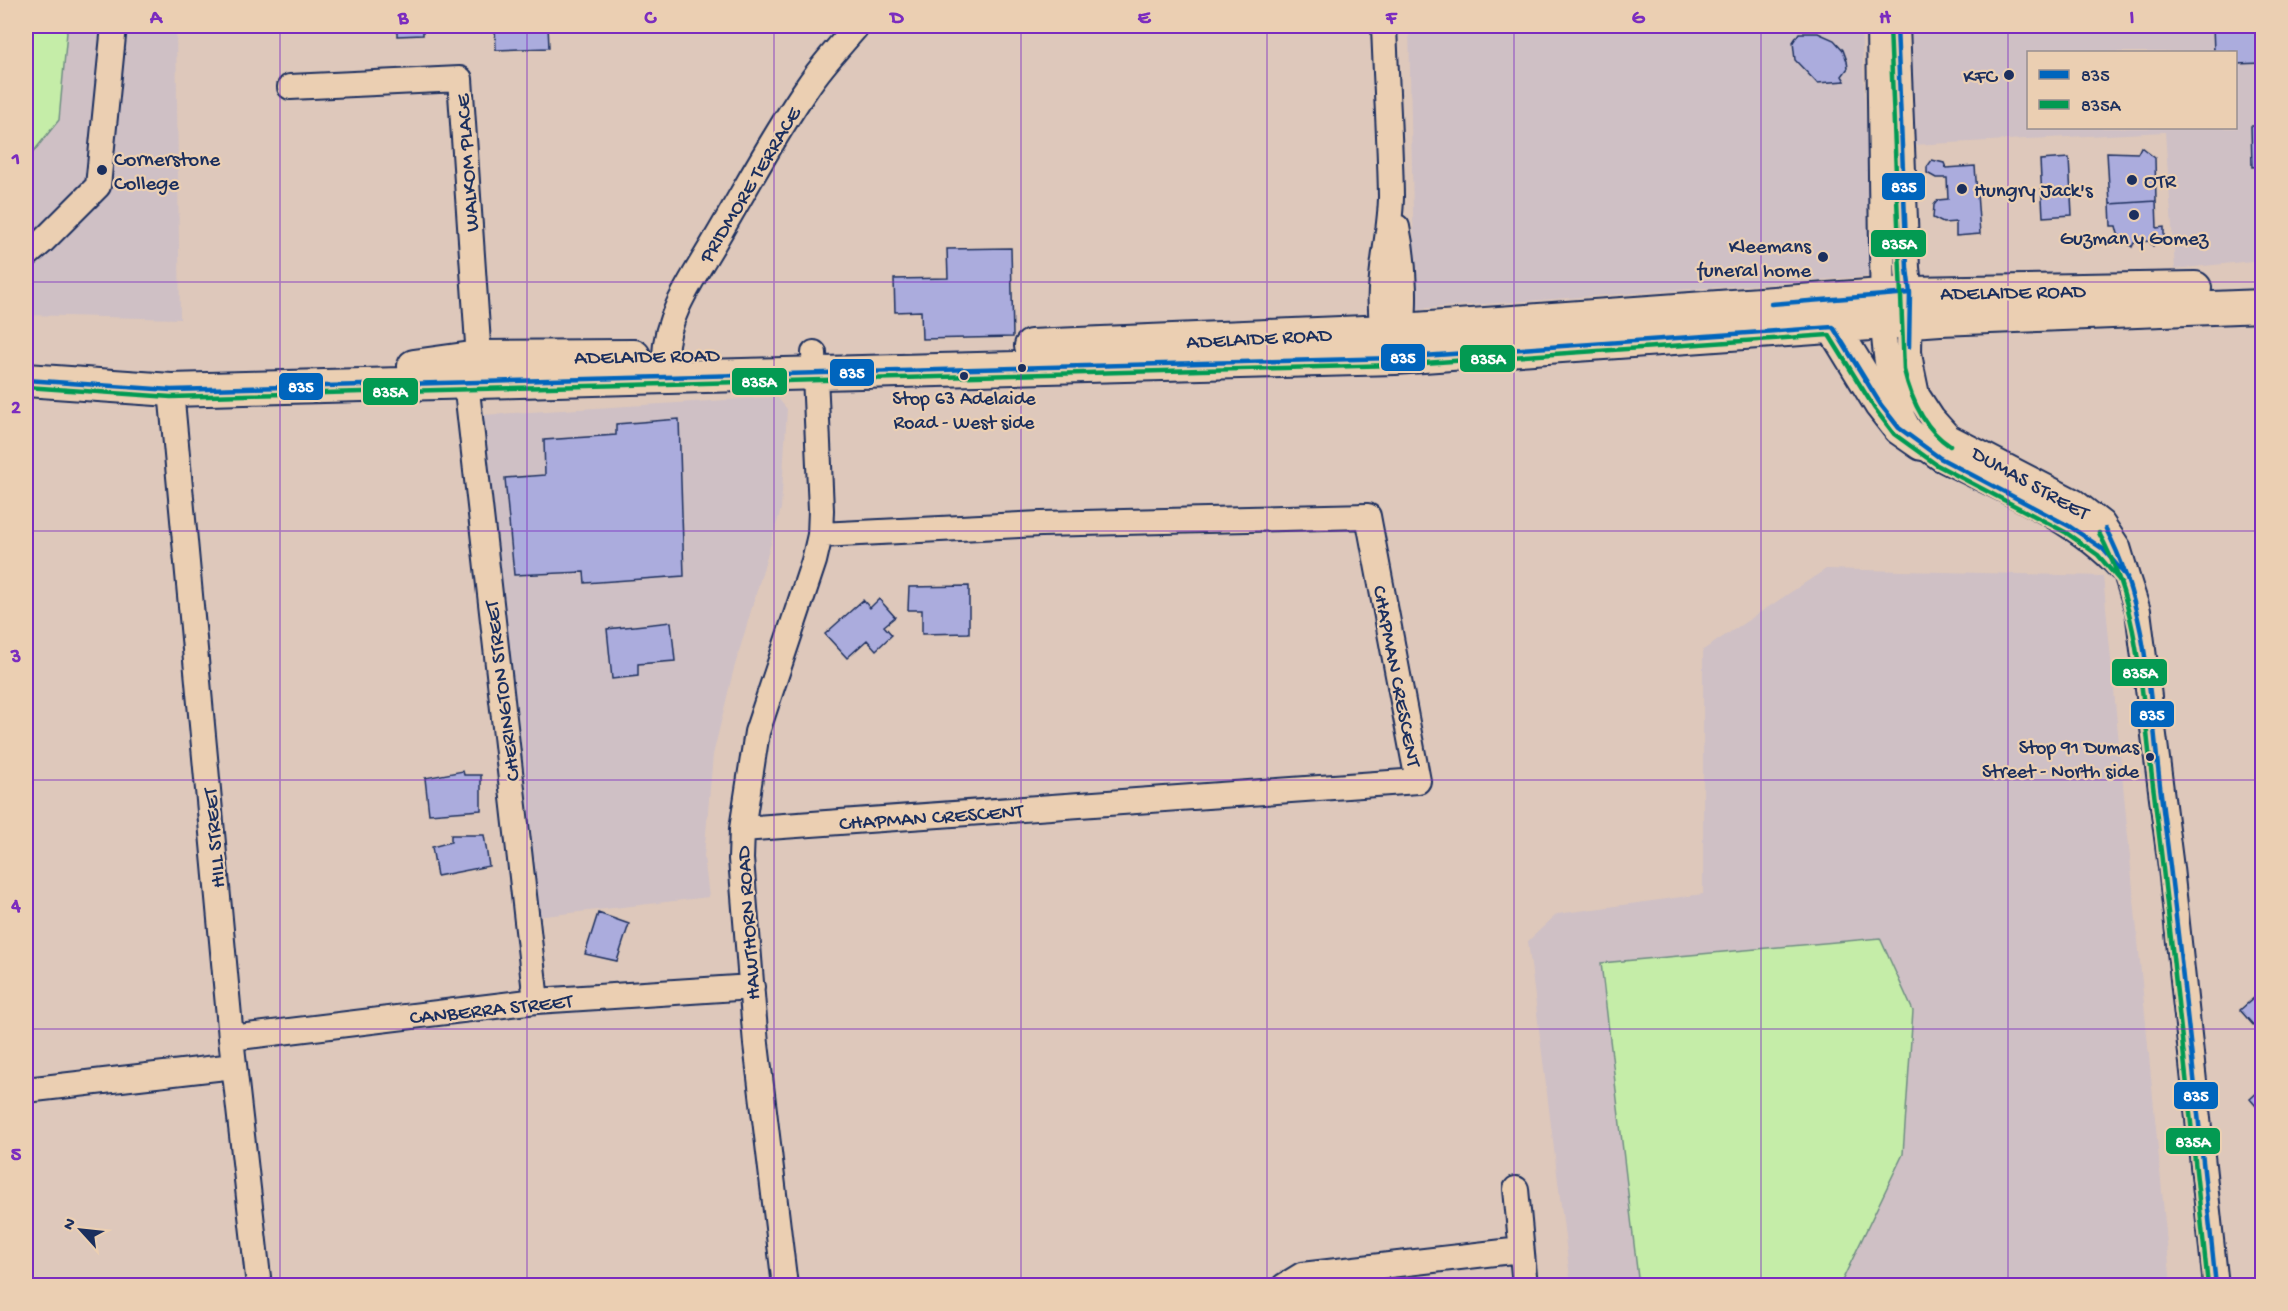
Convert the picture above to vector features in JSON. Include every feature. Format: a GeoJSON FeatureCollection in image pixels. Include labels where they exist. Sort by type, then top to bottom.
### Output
{"type":"FeatureCollection","features":[{"type":"Feature","properties":{"kind":"main road","name":"ADELAIDE ROAD"},"geometry":{"type":"LineString","coordinates":[[1394,340],[2262,287]]}},
{"type":"Feature","properties":{"kind":"main road","name":"ADELAIDE ROAD"},"geometry":{"type":"LineString","coordinates":[[475,373],[814,363],[913,351],[1833,327],[1896,308],[2262,306]]}},
{"type":"Feature","properties":{"kind":"main road"},"geometry":{"type":"LineString","coordinates":[[1833,327],[1881,405],[1899,428],[1922,444]]}},
{"type":"Feature","properties":{"kind":"main road","name":"ADELAIDE ROAD"},"geometry":{"type":"LineString","coordinates":[[26,380],[171,390],[475,373],[665,355],[814,363]]}},
{"type":"Feature","properties":{"kind":"street"},"geometry":{"type":"LineString","coordinates":[[26,256],[98,186],[114,26]]}},
{"type":"Feature","properties":{"kind":"street"},"geometry":{"type":"LineString","coordinates":[[1384,26],[1391,198],[1382,285],[1394,340]]}},
{"type":"Feature","properties":{"kind":"street"},"geometry":{"type":"LineString","coordinates":[[1879,26],[1896,308]]}},
{"type":"Feature","properties":{"kind":"street"},"geometry":{"type":"LineString","coordinates":[[1896,308],[1906,268],[1897,26]]}},
{"type":"Feature","properties":{"kind":"street","name":"PRIDMORE TERRACE"},"geometry":{"type":"LineString","coordinates":[[665,355],[665,342],[676,314],[773,141],[845,31]]}},
{"type":"Feature","properties":{"kind":"street","name":"WALKOM PLACE"},"geometry":{"type":"LineString","coordinates":[[290,87],[460,79],[475,373]]}},
{"type":"Feature","properties":{"kind":"street","name":"DUMAS STREET"},"geometry":{"type":"LineString","coordinates":[[1896,308],[1886,367],[1902,417],[1922,444],[1941,458],[2069,526],[2103,549],[2127,577]]}},
{"type":"Feature","properties":{"kind":"street","name":"DUMAS STREET"},"geometry":{"type":"LineString","coordinates":[[1896,308],[1909,352],[1917,395],[1932,418],[1949,437],[2075,502],[2102,523],[2118,547],[2138,611],[2171,868],[2216,1286]]}},
{"type":"Feature","properties":{"kind":"street","name":"HAWTHORN ROAD"},"geometry":{"type":"LineString","coordinates":[[785,1286],[756,1044],[741,859],[742,829],[757,732],[814,561],[820,535],[821,510],[814,363]]}},
{"type":"Feature","properties":{"kind":"street","name":"CHERINGTON STREET"},"geometry":{"type":"LineString","coordinates":[[475,373],[536,1001]]}},
{"type":"Feature","properties":{"kind":"street","name":"HILL STREET"},"geometry":{"type":"LineString","coordinates":[[171,390],[231,1038],[259,1286]]}},
{"type":"Feature","properties":{"kind":"street","name":"CHAPMAN CRESCENT"},"geometry":{"type":"LineString","coordinates":[[742,829],[1418,781],[1368,516],[1041,524],[820,535]]}},
{"type":"Feature","properties":{"kind":"street","name":"CANBERRA STREET"},"geometry":{"type":"LineString","coordinates":[[231,1038],[536,1001],[752,987]]}},
{"type":"Feature","properties":{"kind":"street"},"geometry":{"type":"LineString","coordinates":[[26,1090],[234,1066]]}},
{"type":"Feature","properties":{"kind":"street"},"geometry":{"type":"LineString","coordinates":[[1516,1189],[1525,1286]]}},
{"type":"Feature","properties":{"kind":"street"},"geometry":{"type":"LineString","coordinates":[[1284,1286],[1302,1275],[1367,1277],[1521,1250]]}},
{"type":"Feature","properties":{"kind":"shaded area","name":"Cornerstone College"},"geometry":{"type":"Polygon","coordinates":[[[26,26],[176,26],[180,319],[26,315],[26,26]]]}},
{"type":"Feature","properties":{"kind":"shaded area"},"geometry":{"type":"Polygon","coordinates":[[[1409,26],[1861,26],[1874,276],[1415,309],[1409,26]]]}},
{"type":"Feature","properties":{"kind":"shaded area"},"geometry":{"type":"Polygon","coordinates":[[[1904,26],[2262,26],[2262,260],[2175,269],[2165,132],[1912,145],[1904,26]]]}},
{"type":"Feature","properties":{"kind":"shaded area"},"geometry":{"type":"Polygon","coordinates":[[[777,397],[787,409],[781,509],[733,672],[713,755],[704,856],[709,897],[536,917],[482,415],[777,397]]]}},
{"type":"Feature","properties":{"kind":"shaded area"},"geometry":{"type":"Polygon","coordinates":[[[1826,569],[2103,576],[2171,1285],[1571,1285],[1528,941],[1557,914],[1703,894],[1703,650],[1826,569]]]}},
{"type":"Feature","properties":{"kind":"green space"},"geometry":{"type":"Polygon","coordinates":[[[26,26],[61,26],[67,32],[59,120],[26,161],[26,26]]]}},
{"type":"Feature","properties":{"kind":"green space"},"geometry":{"type":"Polygon","coordinates":[[[1880,938],[1913,1011],[1903,1154],[1840,1285],[1644,1285],[1638,1278],[1601,963],[1880,938]]]}},
{"type":"Feature","properties":{"kind":"building"},"geometry":{"type":"Polygon","coordinates":[[[397,26],[433,26],[433,30],[423,30],[423,35],[397,36],[397,26]]]}},
{"type":"Feature","properties":{"kind":"building"},"geometry":{"type":"Polygon","coordinates":[[[457,26],[491,26],[491,32],[457,33],[457,26]]]}},
{"type":"Feature","properties":{"kind":"building"},"geometry":{"type":"Polygon","coordinates":[[[495,26],[548,26],[549,48],[496,50],[495,26]]]}},
{"type":"Feature","properties":{"kind":"building"},"geometry":{"type":"Polygon","coordinates":[[[2213,26],[2262,26],[2262,63],[2237,64],[2237,51],[2214,51],[2213,26]]]}},
{"type":"Feature","properties":{"kind":"building"},"geometry":{"type":"Polygon","coordinates":[[[1799,33],[1818,33],[1834,40],[1843,50],[1847,61],[1848,68],[1842,76],[1845,81],[1817,83],[1795,60],[1793,42],[1799,33]]]}},
{"type":"Feature","properties":{"kind":"building"},"geometry":{"type":"Polygon","coordinates":[[[2251,126],[2262,126],[2262,166],[2252,167],[2251,126]]]}},
{"type":"Feature","properties":{"kind":"building","name":"OTR"},"geometry":{"type":"Polygon","coordinates":[[[2141,147],[2155,158],[2156,201],[2110,204],[2107,152],[2138,153],[2141,147]]]}},
{"type":"Feature","properties":{"kind":"building"},"geometry":{"type":"Polygon","coordinates":[[[2069,158],[2072,215],[2043,217],[2040,160],[2069,158]]]}},
{"type":"Feature","properties":{"kind":"building","name":"Hungry Jack's"},"geometry":{"type":"Polygon","coordinates":[[[1932,160],[1944,163],[1946,168],[1975,166],[1980,234],[1956,236],[1956,222],[1943,223],[1933,218],[1934,205],[1938,200],[1948,199],[1947,178],[1936,178],[1927,173],[1927,167],[1932,160]]]}},
{"type":"Feature","properties":{"kind":"building","name":"Guzman y Gomez"},"geometry":{"type":"Polygon","coordinates":[[[2156,201],[2157,228],[2164,227],[2164,238],[2158,239],[2153,246],[2149,241],[2134,243],[2132,247],[2118,234],[2116,226],[2111,226],[2110,204],[2156,201]]]}},
{"type":"Feature","properties":{"kind":"building"},"geometry":{"type":"Polygon","coordinates":[[[1011,248],[1013,337],[922,339],[921,311],[895,312],[894,279],[948,278],[947,249],[1011,248]]]}},
{"type":"Feature","properties":{"kind":"building"},"geometry":{"type":"Polygon","coordinates":[[[679,419],[684,576],[585,583],[584,572],[514,575],[505,478],[545,475],[544,440],[616,435],[616,424],[679,419]]]}},
{"type":"Feature","properties":{"kind":"building"},"geometry":{"type":"Polygon","coordinates":[[[969,586],[969,633],[922,634],[922,610],[908,610],[909,587],[969,586]]]}},
{"type":"Feature","properties":{"kind":"building"},"geometry":{"type":"Polygon","coordinates":[[[879,599],[895,617],[884,626],[892,635],[876,650],[867,640],[847,658],[825,634],[863,600],[870,608],[879,599]]]}},
{"type":"Feature","properties":{"kind":"building"},"geometry":{"type":"Polygon","coordinates":[[[671,622],[675,661],[638,664],[638,676],[612,679],[607,629],[671,622]]]}},
{"type":"Feature","properties":{"kind":"building"},"geometry":{"type":"Polygon","coordinates":[[[463,771],[464,775],[481,775],[481,810],[429,814],[425,778],[463,771]]]}},
{"type":"Feature","properties":{"kind":"building"},"geometry":{"type":"Polygon","coordinates":[[[451,835],[484,835],[489,866],[437,876],[432,847],[451,842],[451,835]]]}},
{"type":"Feature","properties":{"kind":"building"},"geometry":{"type":"Polygon","coordinates":[[[598,913],[629,924],[617,961],[585,954],[598,913]]]}},
{"type":"Feature","properties":{"kind":"building"},"geometry":{"type":"Polygon","coordinates":[[[2262,991],[2262,1035],[2240,1010],[2262,991]]]}},
{"type":"Feature","properties":{"kind":"building"},"geometry":{"type":"Polygon","coordinates":[[[2262,1088],[2262,1113],[2250,1099],[2262,1088]]]}},
{"type":"Feature","properties":{"kind":"transit line","name":"835A"},"geometry":{"type":"LineString","coordinates":[[1890,26],[1904,370],[1910,392],[1926,422],[1950,446]]}},
{"type":"Feature","properties":{"kind":"transit line","name":"835"},"geometry":{"type":"LineString","coordinates":[[1897,26],[1910,293],[1909,347]]}},
{"type":"Feature","properties":{"kind":"transit line","name":"835"},"geometry":{"type":"LineString","coordinates":[[1771,304],[1910,293]]}},
{"type":"Feature","properties":{"kind":"transit line","name":"835"},"geometry":{"type":"LineString","coordinates":[[26,380],[171,390],[1395,358],[1833,327],[1881,405],[1899,428],[1940,458],[2069,526],[2103,549],[2127,577]]}},
{"type":"Feature","properties":{"kind":"transit line","name":"835A"},"geometry":{"type":"LineString","coordinates":[[26,387],[171,397],[1395,365],[1829,335],[1875,409],[1894,434],[1937,465],[2065,532],[2098,555],[2121,582]]}},
{"type":"Feature","properties":{"kind":"transit line","name":"835"},"geometry":{"type":"LineString","coordinates":[[2106,529],[2131,592],[2146,659],[2216,1286]]}},
{"type":"Feature","properties":{"kind":"transit line","name":"835A"},"geometry":{"type":"LineString","coordinates":[[2099,533],[2124,595],[2143,693],[2208,1286]]}},
{"type":"Feature","properties":{"kind":"place","name":"KFC"},"geometry":{"type":"Point","coordinates":[2009,75]}},
{"type":"Feature","properties":{"kind":"place","name":"Cornerstone College"},"geometry":{"type":"Point","coordinates":[102,170]}},
{"type":"Feature","properties":{"kind":"place","name":"OTR"},"geometry":{"type":"Point","coordinates":[2132,180]}},
{"type":"Feature","properties":{"kind":"place","name":"Hungry Jack's"},"geometry":{"type":"Point","coordinates":[1962,189]}},
{"type":"Feature","properties":{"kind":"place","name":"Guzman y Gomez"},"geometry":{"type":"Point","coordinates":[2134,215]}},
{"type":"Feature","properties":{"kind":"place","name":"Kleemans funeral home"},"geometry":{"type":"Point","coordinates":[1823,257]}},
{"type":"Feature","properties":{"kind":"place","name":"Stop 63 Adelaide Road - West side"},"geometry":{"type":"Point","coordinates":[964,376]}},
{"type":"Feature","properties":{"kind":"place","name":"Stop 91 Dumas Street - North side"},"geometry":{"type":"Point","coordinates":[2150,757]}}]}
